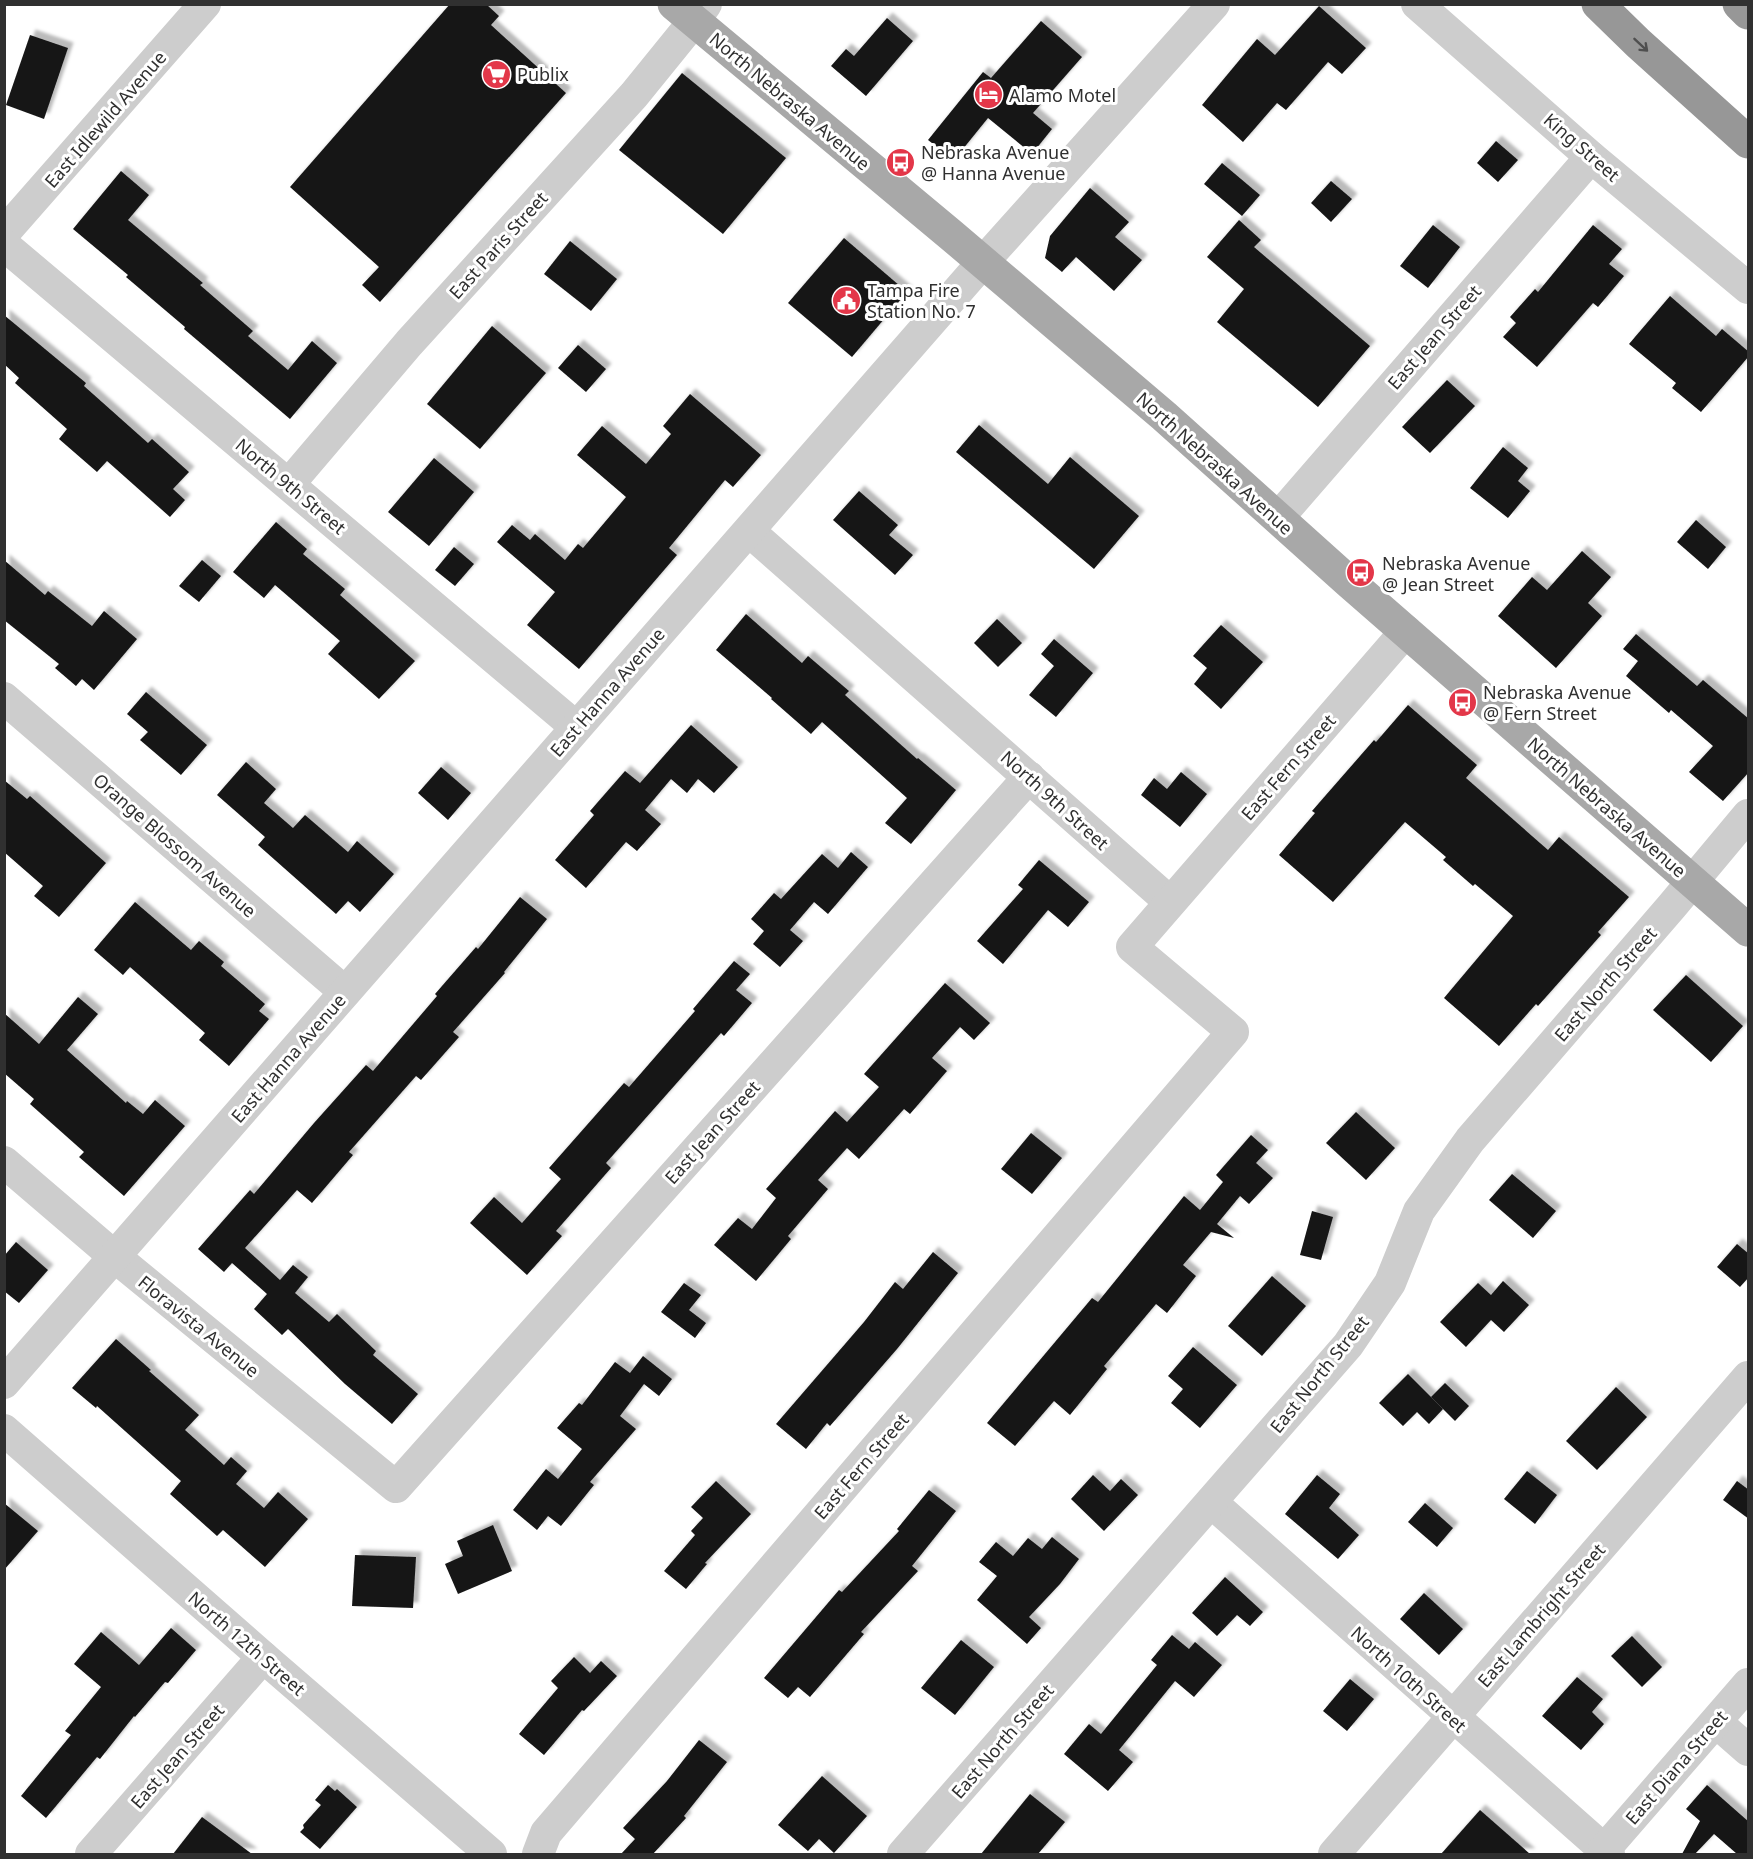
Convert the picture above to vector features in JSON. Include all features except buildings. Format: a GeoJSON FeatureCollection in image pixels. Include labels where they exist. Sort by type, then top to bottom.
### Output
{"type":"FeatureCollection","features":[{"type":"Feature","properties":{"kind":"highway"},"geometry":{"type":"LineString","coordinates":[[1598,4],[1638,43],[1749,142]]}},
{"type":"Feature","properties":{"kind":"highway"},"geometry":{"type":"LineString","coordinates":[[1739,4],[1749,13]]}},
{"type":"Feature","properties":{"kind":"main road","name":"North Nebraska Avenue"},"geometry":{"type":"LineString","coordinates":[[691,10],[1164,416],[1749,930]]}},
{"type":"Feature","properties":{"kind":"street","name":"East Idlewild Avenue"},"geometry":{"type":"LineString","coordinates":[[4,233],[205,4]]}},
{"type":"Feature","properties":{"kind":"street","name":"East Hanna Avenue"},"geometry":{"type":"LineString","coordinates":[[4,1383],[983,262],[1214,4]]}},
{"type":"Feature","properties":{"kind":"street","name":"King Street"},"geometry":{"type":"LineString","coordinates":[[1417,4],[1591,156],[1749,288]]}},
{"type":"Feature","properties":{"kind":"street","name":"East Paris Street"},"geometry":{"type":"LineString","coordinates":[[289,484],[409,343],[634,95],[691,10]]}},
{"type":"Feature","properties":{"kind":"street","name":"East Jean Street"},"geometry":{"type":"LineString","coordinates":[[1278,518],[1591,156]]}},
{"type":"Feature","properties":{"kind":"street","name":"North 9th Street"},"geometry":{"type":"LineString","coordinates":[[4,245],[576,727]]}},
{"type":"Feature","properties":{"kind":"street","name":"North 9th Street"},"geometry":{"type":"LineString","coordinates":[[748,531],[1170,902]]}},
{"type":"Feature","properties":{"kind":"street","name":"East Fern Street"},"geometry":{"type":"LineString","coordinates":[[538,1854],[546,1833],[1233,1032],[1132,947],[1406,631]]}},
{"type":"Feature","properties":{"kind":"street","name":"Orange Blossom Avenue"},"geometry":{"type":"LineString","coordinates":[[4,698],[345,992]]}},
{"type":"Feature","properties":{"kind":"street","name":"East Jean Street"},"geometry":{"type":"LineString","coordinates":[[396,1487],[1029,777]]}},
{"type":"Feature","properties":{"kind":"street","name":"East North Street"},"geometry":{"type":"LineString","coordinates":[[903,1854],[1348,1345],[1390,1283],[1419,1211],[1470,1140],[1749,815]]}},
{"type":"Feature","properties":{"kind":"street","name":"Floravista Avenue"},"geometry":{"type":"LineString","coordinates":[[4,1162],[115,1257],[396,1487]]}},
{"type":"Feature","properties":{"kind":"street","name":"East Lambright Street"},"geometry":{"type":"LineString","coordinates":[[1334,1854],[1749,1377]]}},
{"type":"Feature","properties":{"kind":"street","name":"North 12th Street"},"geometry":{"type":"LineString","coordinates":[[4,1430],[491,1854]]}},
{"type":"Feature","properties":{"kind":"street","name":"North 10th Street"},"geometry":{"type":"LineString","coordinates":[[1211,1502],[1606,1852]]}},
{"type":"Feature","properties":{"kind":"street","name":"East Jean Street"},"geometry":{"type":"LineString","coordinates":[[91,1854],[263,1657]]}},
{"type":"Feature","properties":{"kind":"street","name":"East Diana Street"},"geometry":{"type":"LineString","coordinates":[[1606,1852],[1749,1684]]}},
{"type":"Feature","properties":{"kind":"street"},"geometry":{"type":"LineString","coordinates":[[1716,1722],[1749,1750]]}},
{"type":"Feature","properties":{"kind":"place","name":"Publix"},"geometry":{"type":"Point","coordinates":[496,74]}},
{"type":"Feature","properties":{"kind":"place","name":"Alamo Motel"},"geometry":{"type":"Point","coordinates":[988,95]}},
{"type":"Feature","properties":{"kind":"place","name":"Nebraska Avenue @ Hanna Avenue"},"geometry":{"type":"Point","coordinates":[900,162]}},
{"type":"Feature","properties":{"kind":"place","name":"Tampa Fire Station No. 7"},"geometry":{"type":"Point","coordinates":[846,300]}},
{"type":"Feature","properties":{"kind":"place","name":"Nebraska Avenue @ Jean Street"},"geometry":{"type":"Point","coordinates":[1361,573]}},
{"type":"Feature","properties":{"kind":"place","name":"Nebraska Avenue @ Fern Street"},"geometry":{"type":"Point","coordinates":[1462,702]}}]}
